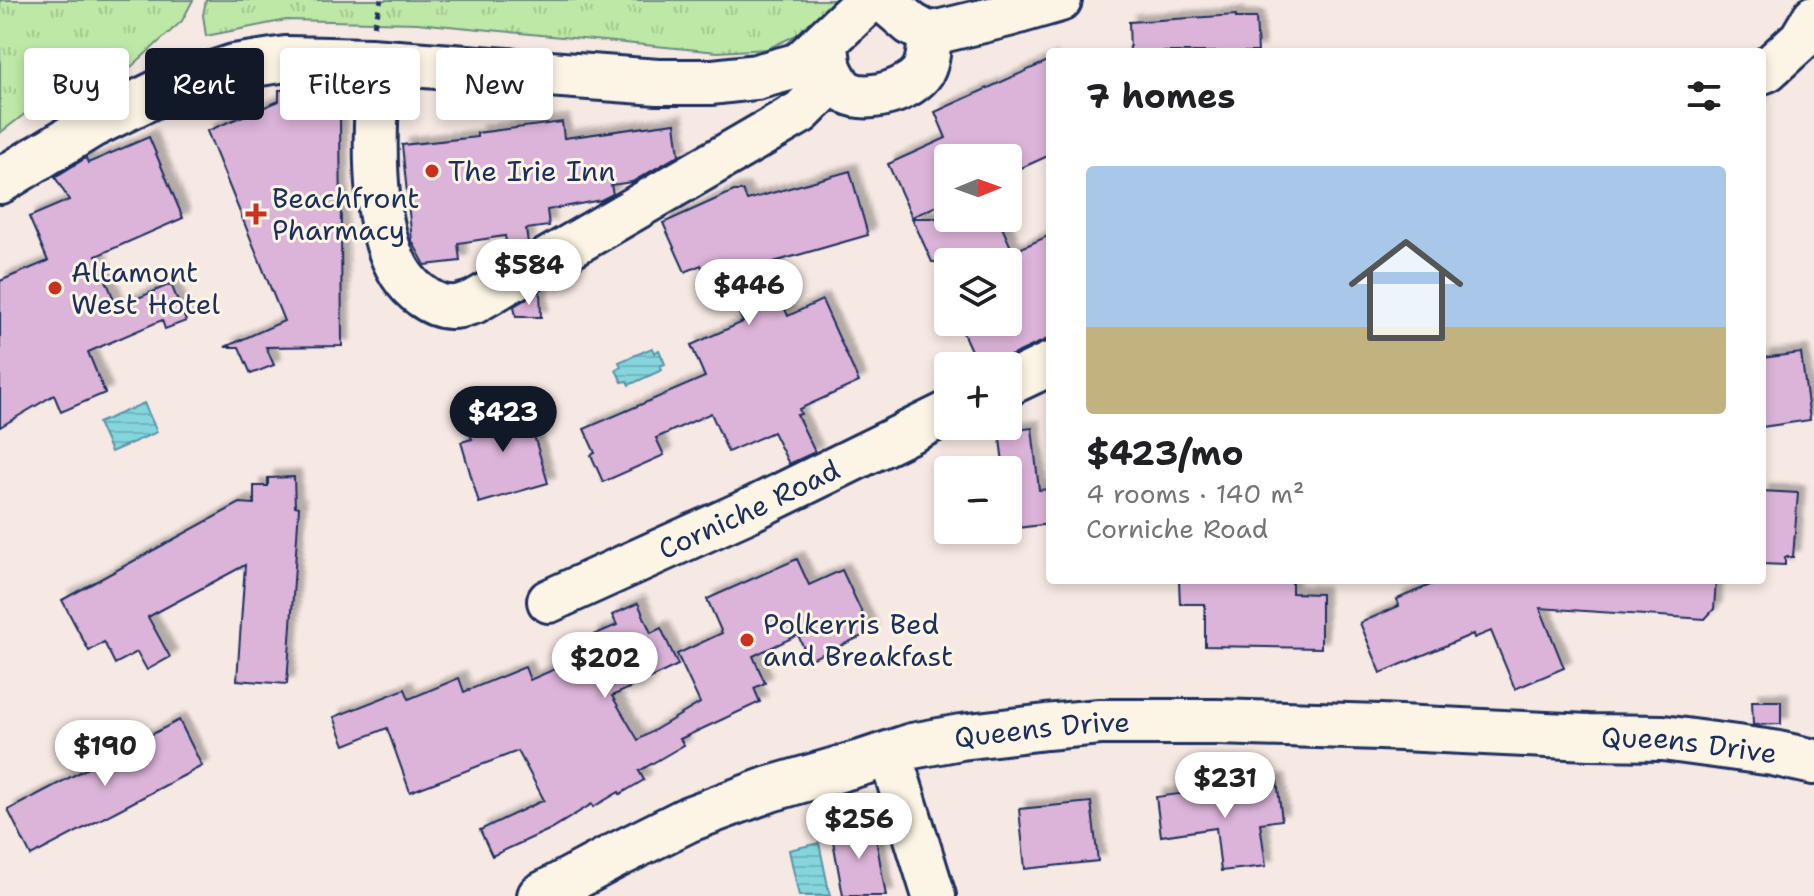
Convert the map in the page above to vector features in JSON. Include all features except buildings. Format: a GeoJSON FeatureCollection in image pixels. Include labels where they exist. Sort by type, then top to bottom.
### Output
{"type":"FeatureCollection","features":[{"type":"Feature","properties":{"kind":"main road"},"geometry":{"type":"LineString","coordinates":[[420,64],[658,82],[712,82],[756,77],[828,55],[869,0]]}},
{"type":"Feature","properties":{"kind":"main road"},"geometry":{"type":"LineString","coordinates":[[0,181],[92,125],[164,90],[234,67],[280,60]]}},
{"type":"Feature","properties":{"kind":"main road","name":"Queens Drive"},"geometry":{"type":"LineString","coordinates":[[540,896],[689,819],[770,789],[912,746],[1046,727],[1100,722],[1217,722],[1663,738],[1773,753],[1814,762]]}},
{"type":"Feature","properties":{"kind":"street"},"geometry":{"type":"LineString","coordinates":[[883,0],[911,24],[929,34],[1060,0]]}},
{"type":"Feature","properties":{"kind":"street"},"geometry":{"type":"LineString","coordinates":[[1766,69],[1801,39],[1814,17]]}},
{"type":"Feature","properties":{"kind":"street"},"geometry":{"type":"LineString","coordinates":[[828,55],[841,88],[851,95],[897,92],[921,74],[928,59],[929,34]]}},
{"type":"Feature","properties":{"kind":"street"},"geometry":{"type":"LineString","coordinates":[[378,120],[376,179],[383,228],[404,279],[428,300],[452,308],[474,302],[801,112],[821,92],[828,55]]}},
{"type":"Feature","properties":{"kind":"street"},"geometry":{"type":"LineString","coordinates":[[1022,377],[1046,366]]}},
{"type":"Feature","properties":{"kind":"street","name":"Corniche Road"},"geometry":{"type":"LineString","coordinates":[[549,601],[752,509],[934,420]]}},
{"type":"Feature","properties":{"kind":"street"},"geometry":{"type":"LineString","coordinates":[[890,754],[934,896]]}},
{"type":"Feature","properties":{"kind":"green space"},"geometry":{"type":"Polygon","coordinates":[[[0,0],[193,0],[182,21],[152,48],[145,48],[145,54],[129,68],[129,48],[24,48],[24,115],[0,133],[0,0]]]}},
{"type":"Feature","properties":{"kind":"green space"},"geometry":{"type":"Polygon","coordinates":[[[206,0],[856,0],[830,19],[767,49],[718,52],[417,23],[286,20],[206,36],[203,15],[206,0]]]}},
{"type":"Feature","properties":{"kind":"water"},"geometry":{"type":"Polygon","coordinates":[[[652,348],[654,353],[659,350],[665,364],[660,366],[662,370],[629,385],[627,381],[622,382],[616,370],[621,367],[619,362],[652,348]]]}},
{"type":"Feature","properties":{"kind":"water"},"geometry":{"type":"Polygon","coordinates":[[[144,403],[157,432],[111,452],[98,423],[144,403]]]}},
{"type":"Feature","properties":{"kind":"water"},"geometry":{"type":"Polygon","coordinates":[[[819,843],[830,896],[799,896],[789,850],[819,843]]]}},
{"type":"Feature","properties":{"kind":"place","name":"The Irie Inn"},"geometry":{"type":"Point","coordinates":[432,171]}},
{"type":"Feature","properties":{"kind":"place","name":"Beachfront Pharmacy"},"geometry":{"type":"Point","coordinates":[256,214]}},
{"type":"Feature","properties":{"kind":"place","name":"Altamont West Hotel"},"geometry":{"type":"Point","coordinates":[55,288]}},
{"type":"Feature","properties":{"kind":"place","name":"Polkerris Bed and Breakfast"},"geometry":{"type":"Point","coordinates":[747,640]}}]}
